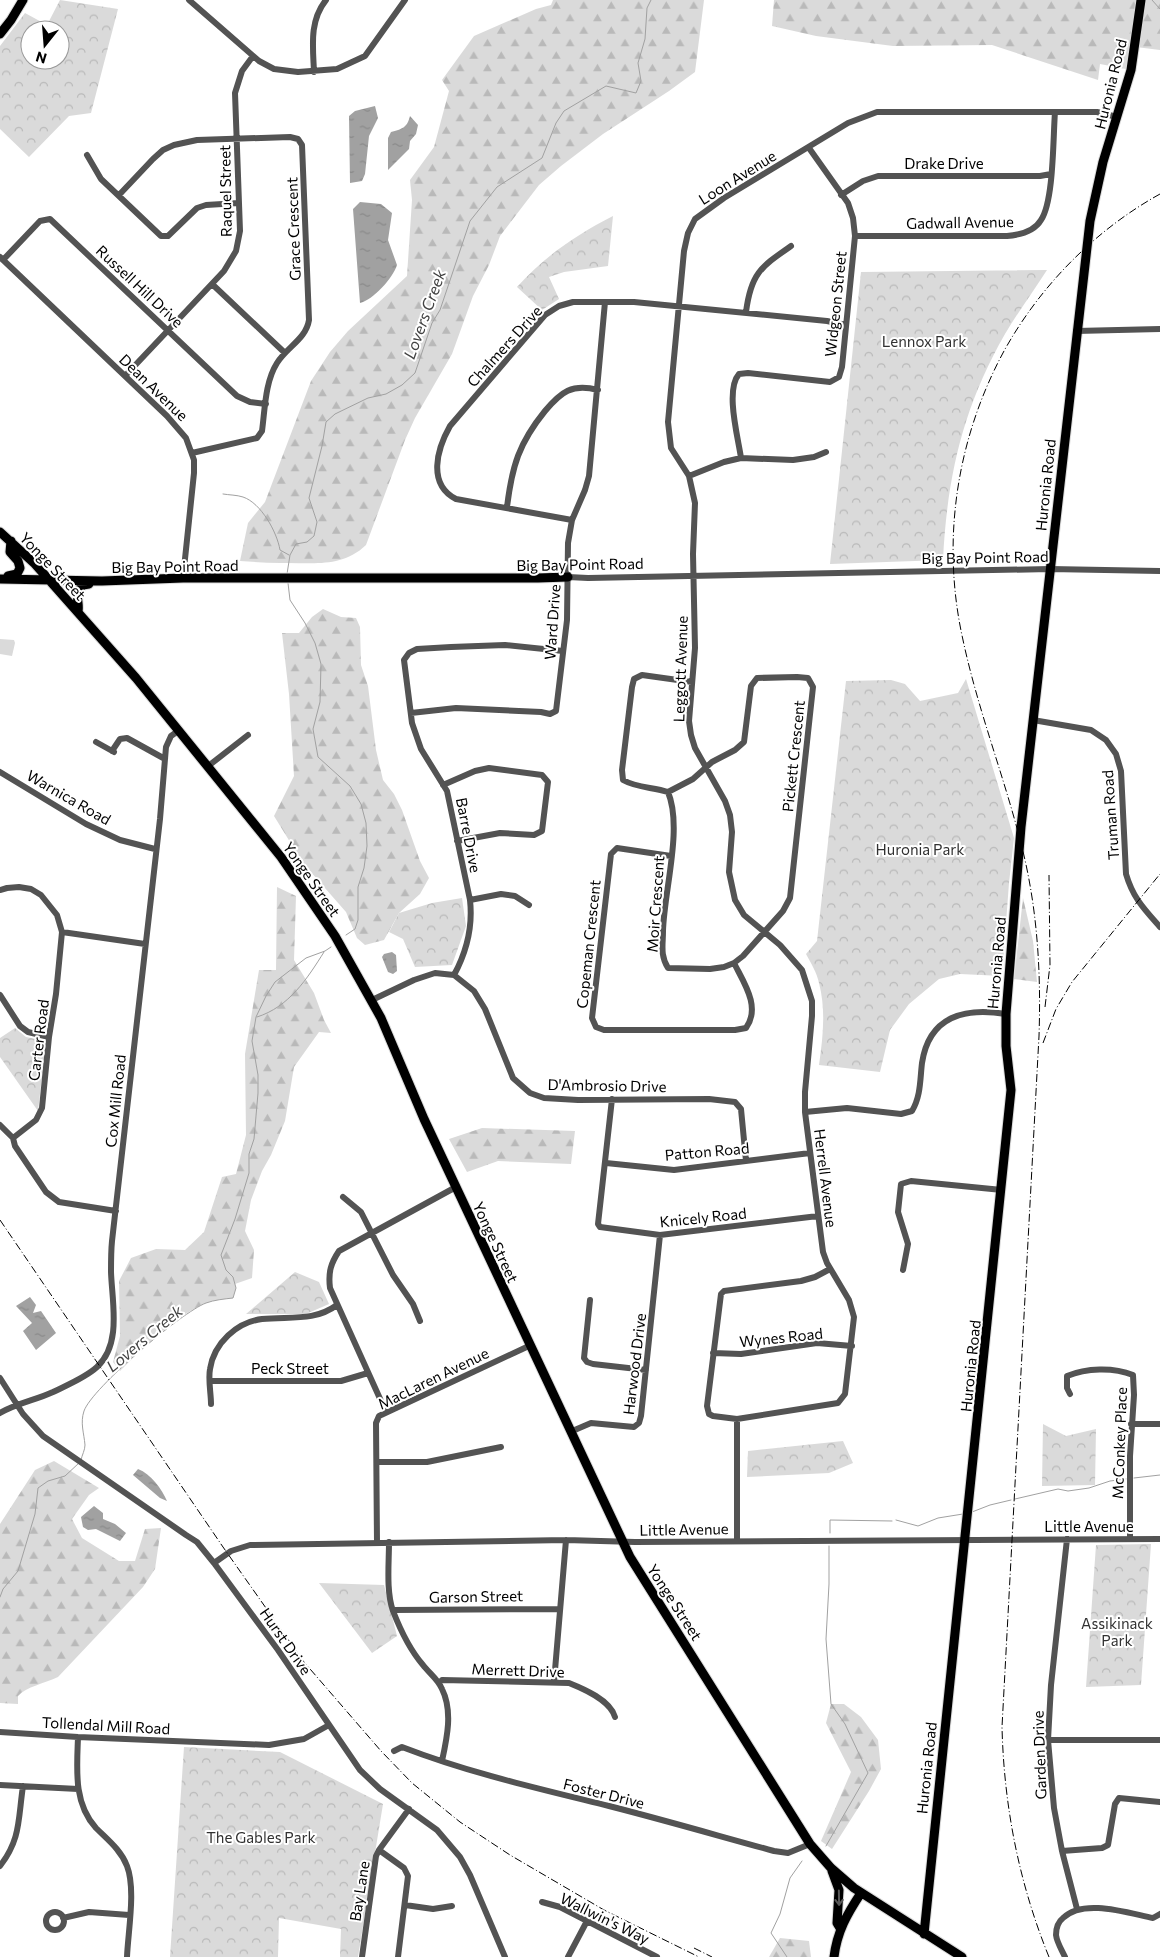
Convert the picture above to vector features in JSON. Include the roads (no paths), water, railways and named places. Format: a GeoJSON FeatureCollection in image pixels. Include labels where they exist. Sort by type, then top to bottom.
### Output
{"type":"FeatureCollection","features":[{"type":"Feature","properties":{"kind":"main road"},"geometry":{"type":"LineString","coordinates":[[0,34],[11,20],[22,0]]}},
{"type":"Feature","properties":{"kind":"main road","name":"Huronia Road"},"geometry":{"type":"LineString","coordinates":[[924,1934],[1011,1090],[1006,1046],[1006,1014],[1021,827],[1076,331],[1090,221],[1103,162],[1131,70],[1141,0]]}},
{"type":"Feature","properties":{"kind":"main road","name":"Yonge Street"},"geometry":{"type":"LineString","coordinates":[[0,532],[49,580],[136,678],[289,867],[335,936],[372,1000],[424,1120],[622,1541],[642,1577],[810,1844],[831,1868],[861,1893],[962,1957]]}},
{"type":"Feature","properties":{"kind":"main road"},"geometry":{"type":"LineString","coordinates":[[0,579],[15,575],[20,569],[18,561],[10,552],[11,541]]}},
{"type":"Feature","properties":{"kind":"main road","name":"Big Bay Point Road"},"geometry":{"type":"LineString","coordinates":[[0,579],[102,581],[184,578],[568,577]]}},
{"type":"Feature","properties":{"kind":"main road"},"geometry":{"type":"LineString","coordinates":[[78,612],[79,606],[76,599],[81,586],[102,581]]}},
{"type":"Feature","properties":{"kind":"main road"},"geometry":{"type":"LineString","coordinates":[[831,1868],[839,1890],[837,1923],[840,1928]]}},
{"type":"Feature","properties":{"kind":"main road"},"geometry":{"type":"LineString","coordinates":[[834,1957],[840,1928],[861,1893]]}},
{"type":"Feature","properties":{"kind":"street"},"geometry":{"type":"LineString","coordinates":[[189,0],[253,56],[266,65],[282,71],[314,72],[337,69],[366,56],[405,0]]}},
{"type":"Feature","properties":{"kind":"street"},"geometry":{"type":"LineString","coordinates":[[314,72],[314,24],[318,11],[326,0]]}},
{"type":"Feature","properties":{"kind":"street","name":"Raquel Street"},"geometry":{"type":"LineString","coordinates":[[125,376],[212,284],[229,264],[236,251],[240,232],[236,88],[242,71],[253,56]]}},
{"type":"Feature","properties":{"kind":"street","name":"Loon Avenue"},"geometry":{"type":"LineString","coordinates":[[694,576],[695,503],[689,476],[671,448],[668,422],[684,251],[688,234],[695,219],[724,198],[848,123],[877,112],[1097,112],[1117,117]]}},
{"type":"Feature","properties":{"kind":"street","name":"Gadwall Avenue"},"geometry":{"type":"LineString","coordinates":[[855,236],[1007,236],[1020,234],[1032,229],[1042,220],[1049,195],[1054,112]]}},
{"type":"Feature","properties":{"kind":"street","name":"Grace Crescent"},"geometry":{"type":"LineString","coordinates":[[118,195],[152,159],[169,147],[190,141],[294,137],[302,145],[309,320],[304,334],[277,364],[270,377],[262,431],[257,438],[192,453]]}},
{"type":"Feature","properties":{"kind":"street","name":"Widgeon Street"},"geometry":{"type":"LineString","coordinates":[[742,458],[734,416],[734,379],[739,374],[748,373],[830,382],[839,377],[842,368],[855,236],[853,218],[848,203],[809,148]]}},
{"type":"Feature","properties":{"kind":"street"},"geometry":{"type":"LineString","coordinates":[[87,155],[101,179],[158,233],[165,236],[171,234],[197,208],[206,205],[239,203]]}},
{"type":"Feature","properties":{"kind":"street","name":"Drake Drive"},"geometry":{"type":"LineString","coordinates":[[842,194],[863,181],[878,176],[1040,176],[1051,174]]}},
{"type":"Feature","properties":{"kind":"street","name":"Russell Hill Drive"},"geometry":{"type":"LineString","coordinates":[[2,258],[40,221],[50,219],[237,396],[250,402],[266,404]]}},
{"type":"Feature","properties":{"kind":"street"},"geometry":{"type":"LineString","coordinates":[[746,312],[748,290],[756,276],[770,261],[792,246]]}},
{"type":"Feature","properties":{"kind":"street","name":"Dean Avenue"},"geometry":{"type":"LineString","coordinates":[[2,258],[178,427],[186,438],[192,453],[194,473],[184,578]]}},
{"type":"Feature","properties":{"kind":"street"},"geometry":{"type":"LineString","coordinates":[[212,284],[285,354]]}},
{"type":"Feature","properties":{"kind":"street","name":"Chalmers Drive"},"geometry":{"type":"LineString","coordinates":[[572,520],[456,498],[447,494],[437,472],[438,456],[443,438],[450,426],[545,315],[558,306],[573,302],[605,302],[746,312],[827,321],[846,325]]}},
{"type":"Feature","properties":{"kind":"street","name":"Ward Drive"},"geometry":{"type":"LineString","coordinates":[[411,713],[466,708],[550,714],[556,711],[567,620],[568,543],[572,520],[586,490],[589,476],[605,302]]}},
{"type":"Feature","properties":{"kind":"street"},"geometry":{"type":"LineString","coordinates":[[1076,331],[1160,329]]}},
{"type":"Feature","properties":{"kind":"street"},"geometry":{"type":"LineString","coordinates":[[507,507],[510,483],[517,458],[529,430],[557,397],[567,391],[587,387],[598,390]]}},
{"type":"Feature","properties":{"kind":"street"},"geometry":{"type":"LineString","coordinates":[[689,476],[724,462],[742,458],[793,460],[814,457],[826,452]]}},
{"type":"Feature","properties":{"kind":"street","name":"Big Bay Point Road"},"geometry":{"type":"LineString","coordinates":[[568,577],[1050,569],[1160,571]]}},
{"type":"Feature","properties":{"kind":"street","name":"Leggott Avenue"},"geometry":{"type":"LineString","coordinates":[[694,576],[695,648],[689,721],[691,735],[696,748],[725,801],[730,815],[732,832],[729,872],[735,900],[744,915],[780,944],[802,970],[810,995],[812,1016],[805,1112]]}},
{"type":"Feature","properties":{"kind":"street","name":"Barre Drive"},"geometry":{"type":"LineString","coordinates":[[454,974],[461,962],[469,936],[472,917],[470,900],[447,791],[421,749],[412,723],[404,660],[409,653],[417,649],[505,645],[563,651]]}},
{"type":"Feature","properties":{"kind":"street"},"geometry":{"type":"LineString","coordinates":[[692,682],[642,675],[634,679],[622,770],[623,780],[632,785],[657,788],[668,792],[693,779],[707,768]]}},
{"type":"Feature","properties":{"kind":"street","name":"Pickett Crescent"},"geometry":{"type":"LineString","coordinates":[[707,768],[712,762],[735,750],[744,742],[751,686],[757,678],[808,678],[813,687],[790,898],[783,911],[764,933]]}},
{"type":"Feature","properties":{"kind":"street","name":"Truman Road"},"geometry":{"type":"LineString","coordinates":[[1033,720],[1091,730],[1106,740],[1116,754],[1121,771],[1126,874],[1137,901],[1160,927]]}},
{"type":"Feature","properties":{"kind":"street","name":"Cox Mill Road"},"geometry":{"type":"LineString","coordinates":[[0,1413],[51,1393],[83,1377],[97,1367],[107,1354],[112,1338],[114,1320],[111,1269],[112,1241],[160,818],[166,747],[171,736],[178,731]]}},
{"type":"Feature","properties":{"kind":"street"},"geometry":{"type":"LineString","coordinates":[[207,767],[248,735]]}},
{"type":"Feature","properties":{"kind":"street"},"geometry":{"type":"LineString","coordinates":[[96,742],[114,752],[120,739],[126,738],[165,758]]}},
{"type":"Feature","properties":{"kind":"street"},"geometry":{"type":"LineString","coordinates":[[443,785],[474,771],[489,768],[542,774],[548,782],[542,831],[534,835],[500,833],[457,841]]}},
{"type":"Feature","properties":{"kind":"street","name":"Warnica Road"},"geometry":{"type":"LineString","coordinates":[[0,772],[86,824],[120,840],[155,850]]}},
{"type":"Feature","properties":{"kind":"street","name":"Moir Crescent"},"geometry":{"type":"LineString","coordinates":[[668,792],[671,799],[674,825],[664,915],[662,958],[668,968],[710,969],[724,967],[734,963],[743,956],[764,933]]}},
{"type":"Feature","properties":{"kind":"street","name":"Copeman Crescent"},"geometry":{"type":"LineString","coordinates":[[671,856],[617,848],[611,854],[592,1018],[596,1027],[604,1030],[735,1030],[746,1028],[752,1020],[750,995],[734,963]]}},
{"type":"Feature","properties":{"kind":"street"},"geometry":{"type":"LineString","coordinates":[[0,890],[18,887],[31,889],[41,894],[57,915],[62,932],[145,944]]}},
{"type":"Feature","properties":{"kind":"street"},"geometry":{"type":"LineString","coordinates":[[470,900],[501,894],[515,896],[529,905]]}},
{"type":"Feature","properties":{"kind":"street","name":"Carter Road"},"geometry":{"type":"LineString","coordinates":[[13,1138],[36,1120],[42,1108],[62,932]]}},
{"type":"Feature","properties":{"kind":"street"},"geometry":{"type":"LineString","coordinates":[[372,1000],[414,980],[435,973],[454,974]]}},
{"type":"Feature","properties":{"kind":"street","name":"D'Ambrosio Drive"},"geometry":{"type":"LineString","coordinates":[[454,974],[474,990],[485,1009],[513,1078],[530,1093],[544,1098],[612,1100],[709,1099],[735,1102],[741,1109],[746,1161]]}},
{"type":"Feature","properties":{"kind":"street"},"geometry":{"type":"LineString","coordinates":[[0,995],[20,1026],[28,1032],[49,1037]]}},
{"type":"Feature","properties":{"kind":"street","name":"Herrell Avenue"},"geometry":{"type":"LineString","coordinates":[[713,1353],[708,1411],[713,1416],[737,1419],[838,1403],[845,1394],[854,1326],[853,1309],[830,1269],[824,1252],[805,1112],[846,1108],[902,1114],[912,1111],[918,1102],[922,1062],[926,1046],[944,1022],[958,1015],[973,1011],[1006,1014]]}},
{"type":"Feature","properties":{"kind":"street","name":"Knicely Road"},"geometry":{"type":"LineString","coordinates":[[612,1100],[598,1224],[600,1227],[660,1236],[818,1216]]}},
{"type":"Feature","properties":{"kind":"street"},"geometry":{"type":"LineString","coordinates":[[0,1125],[13,1138],[15,1146],[46,1192],[59,1202],[116,1211]]}},
{"type":"Feature","properties":{"kind":"street","name":"Patton Road"},"geometry":{"type":"LineString","coordinates":[[606,1163],[674,1170],[810,1152]]}},
{"type":"Feature","properties":{"kind":"street"},"geometry":{"type":"LineString","coordinates":[[903,1270],[908,1244],[898,1212],[901,1184],[911,1181],[1002,1190]]}},
{"type":"Feature","properties":{"kind":"street"},"geometry":{"type":"LineString","coordinates":[[386,1412],[337,1305],[330,1288],[328,1274],[332,1262],[339,1251],[456,1187]]}},
{"type":"Feature","properties":{"kind":"street"},"geometry":{"type":"LineString","coordinates":[[343,1197],[361,1212],[393,1275],[413,1304],[420,1321]]}},
{"type":"Feature","properties":{"kind":"street","name":"Harwood Drive"},"geometry":{"type":"LineString","coordinates":[[570,1432],[591,1423],[636,1427],[641,1416],[660,1236]]}},
{"type":"Feature","properties":{"kind":"street"},"geometry":{"type":"LineString","coordinates":[[713,1353],[719,1299],[722,1293],[801,1281],[815,1277],[830,1269]]}},
{"type":"Feature","properties":{"kind":"street"},"geometry":{"type":"LineString","coordinates":[[590,1300],[584,1358],[586,1361],[593,1364],[646,1370]]}},
{"type":"Feature","properties":{"kind":"street"},"geometry":{"type":"LineString","coordinates":[[211,1404],[210,1369],[214,1355],[222,1342],[233,1331],[246,1323],[261,1319],[317,1316],[328,1312],[337,1305]]}},
{"type":"Feature","properties":{"kind":"street","name":"Wynes Road"},"geometry":{"type":"LineString","coordinates":[[713,1353],[741,1354],[817,1343],[852,1346]]}},
{"type":"Feature","properties":{"kind":"street","name":"MacLaren Avenue"},"geometry":{"type":"LineString","coordinates":[[378,1542],[376,1422],[379,1416],[531,1345]]}},
{"type":"Feature","properties":{"kind":"street","name":"McConkey Place"},"geometry":{"type":"LineString","coordinates":[[1070,1394],[1067,1388],[1067,1376],[1078,1372],[1123,1371],[1133,1375],[1130,1538]]}},
{"type":"Feature","properties":{"kind":"street","name":"Peck Street"},"geometry":{"type":"LineString","coordinates":[[210,1381],[341,1381],[368,1373]]}},
{"type":"Feature","properties":{"kind":"street","name":"Hurst Drive"},"geometry":{"type":"LineString","coordinates":[[0,1378],[17,1405],[38,1432],[196,1542],[214,1563],[278,1650],[366,1777],[443,1836],[460,1857],[472,1880],[505,1957]]}},
{"type":"Feature","properties":{"kind":"street"},"geometry":{"type":"LineString","coordinates":[[737,1419],[737,1541]]}},
{"type":"Feature","properties":{"kind":"street"},"geometry":{"type":"LineString","coordinates":[[1131,1424],[1160,1424]]}},
{"type":"Feature","properties":{"kind":"street"},"geometry":{"type":"LineString","coordinates":[[377,1462],[427,1462],[501,1447]]}},
{"type":"Feature","properties":{"kind":"street","name":"Garden Drive"},"geometry":{"type":"LineString","coordinates":[[1067,1539],[1051,1685],[1048,1740],[1053,1803],[1062,1850],[1077,1909]]}},
{"type":"Feature","properties":{"kind":"street","name":"Little Avenue"},"geometry":{"type":"LineString","coordinates":[[214,1563],[231,1550],[250,1545],[566,1540],[1160,1539]]}},
{"type":"Feature","properties":{"kind":"street"},"geometry":{"type":"LineString","coordinates":[[554,1682],[566,1540]]}},
{"type":"Feature","properties":{"kind":"street"},"geometry":{"type":"LineString","coordinates":[[389,1542],[390,1597],[393,1610],[402,1631],[422,1664],[439,1683],[443,1692],[448,1714],[447,1737],[442,1761]]}},
{"type":"Feature","properties":{"kind":"street","name":"Garson Street"},"geometry":{"type":"LineString","coordinates":[[393,1610],[560,1609]]}},
{"type":"Feature","properties":{"kind":"street","name":"Merrett Drive"},"geometry":{"type":"LineString","coordinates":[[439,1683],[442,1680],[569,1683],[587,1690],[613,1712],[614,1717]]}},
{"type":"Feature","properties":{"kind":"street","name":"Tollendal Mill Road"},"geometry":{"type":"LineString","coordinates":[[0,1732],[261,1745],[293,1742],[309,1737],[329,1725]]}},
{"type":"Feature","properties":{"kind":"street"},"geometry":{"type":"LineString","coordinates":[[78,1737],[78,1789],[89,1818],[115,1846],[127,1866],[131,1882],[127,1957]]}},
{"type":"Feature","properties":{"kind":"street"},"geometry":{"type":"LineString","coordinates":[[1048,1740],[1160,1740]]}},
{"type":"Feature","properties":{"kind":"street","name":"Foster Drive"},"geometry":{"type":"LineString","coordinates":[[394,1751],[402,1747],[435,1760],[490,1777],[638,1814],[774,1851],[788,1853],[810,1844]]}},
{"type":"Feature","properties":{"kind":"street"},"geometry":{"type":"LineString","coordinates":[[0,1785],[78,1789]]}},
{"type":"Feature","properties":{"kind":"street"},"geometry":{"type":"LineString","coordinates":[[0,1866],[12,1850],[17,1837],[23,1786]]}},
{"type":"Feature","properties":{"kind":"street"},"geometry":{"type":"LineString","coordinates":[[1062,1850],[1102,1848],[1108,1845],[1114,1804],[1119,1798],[1160,1802]]}},
{"type":"Feature","properties":{"kind":"street","name":"Bay Lane"},"geometry":{"type":"LineString","coordinates":[[362,1957],[379,1850],[409,1809]]}},
{"type":"Feature","properties":{"kind":"street"},"geometry":{"type":"LineString","coordinates":[[379,1850],[407,1872],[409,1880],[398,1957]]}},
{"type":"Feature","properties":{"kind":"street","name":"Wallwin's Way"},"geometry":{"type":"LineString","coordinates":[[542,1902],[560,1907],[587,1921],[642,1954],[657,1957]]}},
{"type":"Feature","properties":{"kind":"street"},"geometry":{"type":"LineString","coordinates":[[405,1905],[432,1909],[452,1906]]}},
{"type":"Feature","properties":{"kind":"street"},"geometry":{"type":"LineString","coordinates":[[1065,1957],[1058,1941],[1057,1929],[1064,1916],[1077,1909],[1094,1907],[1153,1918],[1160,1914]]}},
{"type":"Feature","properties":{"kind":"street"},"geometry":{"type":"LineString","coordinates":[[63,1918],[90,1912],[130,1915]]}},
{"type":"Feature","properties":{"kind":"street"},"geometry":{"type":"LineString","coordinates":[[568,1957],[587,1921]]}},
{"type":"Feature","properties":{"kind":"water"},"geometry":{"type":"Polygon","coordinates":[[[375,106],[378,118],[369,136],[365,174],[362,181],[350,183],[349,116],[355,111],[375,106]]]}},
{"type":"Feature","properties":{"kind":"water"},"geometry":{"type":"Polygon","coordinates":[[[410,116],[418,125],[416,134],[410,141],[409,149],[388,170],[388,138],[391,132],[406,126],[410,116]]]}},
{"type":"Feature","properties":{"kind":"water"},"geometry":{"type":"Polygon","coordinates":[[[360,202],[381,204],[392,213],[388,240],[397,265],[382,288],[371,298],[360,303],[353,209],[360,202]]]}},
{"type":"Feature","properties":{"kind":"water"},"geometry":{"type":"Polygon","coordinates":[[[392,952],[396,955],[397,971],[393,974],[388,972],[382,957],[384,954],[392,952]]]}},
{"type":"Feature","properties":{"kind":"water"},"geometry":{"type":"Polygon","coordinates":[[[30,1297],[36,1305],[33,1313],[41,1311],[56,1333],[36,1350],[23,1331],[32,1323],[16,1306],[30,1297]]]}},
{"type":"Feature","properties":{"kind":"water"},"geometry":{"type":"Polygon","coordinates":[[[138,1469],[156,1482],[167,1501],[160,1498],[133,1475],[138,1469]]]}},
{"type":"Feature","properties":{"kind":"water"},"geometry":{"type":"Polygon","coordinates":[[[94,1506],[103,1513],[103,1519],[115,1524],[126,1533],[120,1541],[96,1529],[88,1530],[83,1527],[81,1517],[94,1506]]]}},
{"type":"Feature","properties":{"kind":"waterway","name":"Lovers Creek"},"geometry":{"type":"LineString","coordinates":[[287,574],[290,555],[296,544],[307,542],[314,536],[317,522],[309,498],[326,422],[335,414],[368,398],[386,394],[402,385],[415,373],[432,323],[440,310],[470,221],[497,187],[542,158],[556,123],[564,111],[606,86],[636,93],[641,81],[638,63],[645,39],[647,8],[651,0]]}},
{"type":"Feature","properties":{"kind":"waterway"},"geometry":{"type":"LineString","coordinates":[[1152,0],[1160,9]]}},
{"type":"Feature","properties":{"kind":"waterway"},"geometry":{"type":"LineString","coordinates":[[223,494],[243,497],[256,505],[272,527],[280,550],[289,555]]}},
{"type":"Feature","properties":{"kind":"waterway","name":"Lovers Creek"},"geometry":{"type":"LineString","coordinates":[[288,583],[290,600],[315,643],[321,664],[320,702],[313,729],[318,757],[350,786],[361,804],[366,823],[367,846],[364,868],[358,887],[358,920],[355,929],[346,935]]}},
{"type":"Feature","properties":{"kind":"waterway","name":"Lovers Creek"},"geometry":{"type":"LineString","coordinates":[[81,1460],[85,1449],[82,1424],[84,1411],[103,1386],[159,1335],[194,1309],[209,1302],[233,1298],[236,1288],[233,1277],[226,1270],[221,1255],[235,1219],[249,1173],[249,1154],[254,1139],[258,1093],[258,1075],[252,1041],[256,1017],[275,982],[306,958],[331,947]]}},
{"type":"Feature","properties":{"kind":"waterway"},"geometry":{"type":"LineString","coordinates":[[257,1017],[279,1006],[288,999],[304,982],[324,952]]}},
{"type":"Feature","properties":{"kind":"waterway","name":"Lovers Creek"},"geometry":{"type":"LineString","coordinates":[[0,1597],[3,1589],[18,1571],[35,1514],[38,1488],[48,1481],[65,1476],[79,1463]]}},
{"type":"Feature","properties":{"kind":"waterway"},"geometry":{"type":"LineString","coordinates":[[1134,1478],[1160,1475]]}},
{"type":"Feature","properties":{"kind":"waterway"},"geometry":{"type":"LineString","coordinates":[[1015,1499],[1058,1489],[1068,1491],[1089,1488],[1110,1481],[1126,1479]]}},
{"type":"Feature","properties":{"kind":"waterway"},"geometry":{"type":"LineString","coordinates":[[972,1512],[1011,1500]]}},
{"type":"Feature","properties":{"kind":"waterway"},"geometry":{"type":"LineString","coordinates":[[896,1520],[918,1526],[938,1518],[963,1514]]}},
{"type":"Feature","properties":{"kind":"waterway"},"geometry":{"type":"LineString","coordinates":[[830,1533],[830,1520],[892,1521]]}},
{"type":"Feature","properties":{"kind":"waterway"},"geometry":{"type":"LineString","coordinates":[[826,1846],[868,1773],[845,1724],[831,1704],[826,1639],[829,1546]]}},
{"type":"Feature","properties":{"kind":"waterway"},"geometry":{"type":"LineString","coordinates":[[787,1957],[771,1933],[780,1914],[790,1878],[802,1861]]}},
{"type":"Feature","properties":{"kind":"railway"},"geometry":{"type":"LineString","coordinates":[[1049,1957],[1029,1901],[1015,1844],[1006,1786],[1002,1727],[1039,1036],[1038,948],[1025,860],[977,696],[963,640],[956,603],[953,566],[954,529],[957,492],[974,420],[1004,351],[1018,327],[1052,282],[1092,242],[1136,208],[1160,194]]}},
{"type":"Feature","properties":{"kind":"railway"},"geometry":{"type":"LineString","coordinates":[[1043,1043],[1056,1009],[1072,982],[1160,874]]}},
{"type":"Feature","properties":{"kind":"railway"},"geometry":{"type":"LineString","coordinates":[[1045,1007],[1050,965],[1049,875]]}},
{"type":"Feature","properties":{"kind":"railway"},"geometry":{"type":"LineString","coordinates":[[0,1220],[223,1547],[304,1662],[381,1751],[412,1783],[460,1822],[510,1855],[604,1910],[699,1957]]}},
{"type":"Feature","properties":{"kind":"railway"},"geometry":{"type":"LineString","coordinates":[[694,1948],[712,1957]]}},
{"type":"Feature","properties":{"kind":"park label","name":"Lennox Park"},"geometry":{"type":"Point","coordinates":[924,341]}},
{"type":"Feature","properties":{"kind":"park label","name":"Huronia Park"},"geometry":{"type":"Point","coordinates":[920,849]}},
{"type":"Feature","properties":{"kind":"park label","name":"Assikinack Park"},"geometry":{"type":"Point","coordinates":[1117,1632]}},
{"type":"Feature","properties":{"kind":"park label","name":"The Gables Park"},"geometry":{"type":"Point","coordinates":[261,1837]}}]}
